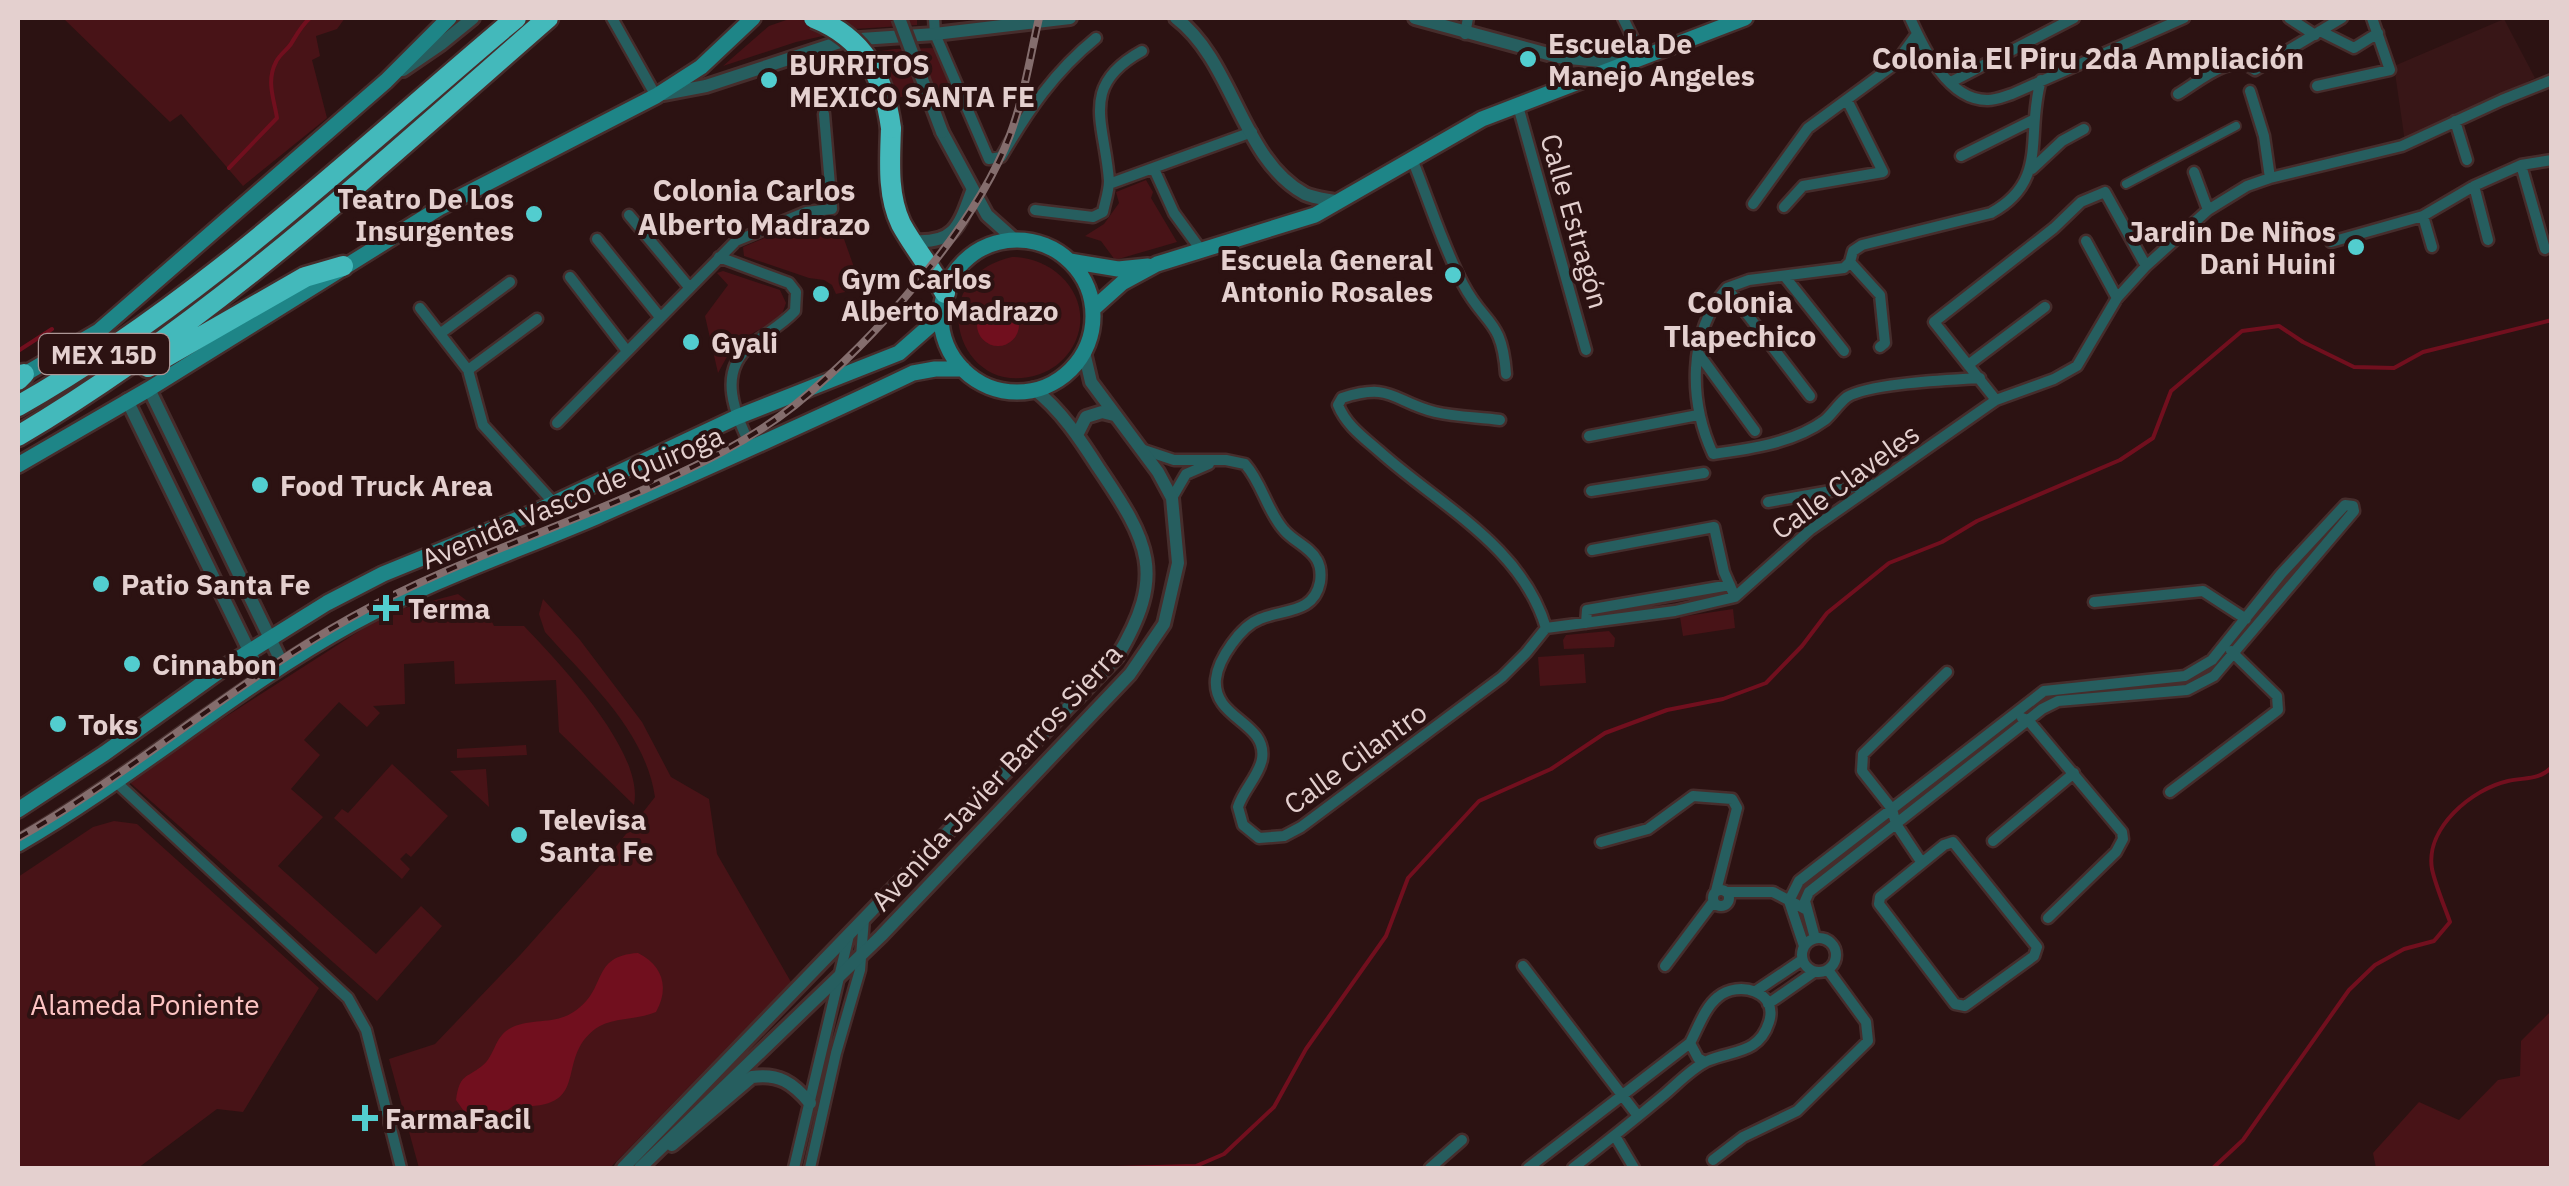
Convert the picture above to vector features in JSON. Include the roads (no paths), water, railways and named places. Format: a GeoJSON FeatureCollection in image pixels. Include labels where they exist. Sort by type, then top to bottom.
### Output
{"type":"FeatureCollection","features":[{"type":"Feature","properties":{"kind":"highway","name":"MEX 15D"},"geometry":{"type":"LineString","coordinates":[[18,406],[80,371],[187,295],[516,18]]}},
{"type":"Feature","properties":{"kind":"highway","name":"MEX 15D"},"geometry":{"type":"LineString","coordinates":[[18,436],[180,330],[258,269],[548,18]]}},
{"type":"Feature","properties":{"kind":"highway"},"geometry":{"type":"LineString","coordinates":[[814,18],[852,38],[887,100],[894,204],[944,293]]}},
{"type":"Feature","properties":{"kind":"highway"},"geometry":{"type":"LineString","coordinates":[[96,388],[150,366],[305,277],[342,266]]}},
{"type":"Feature","properties":{"kind":"main road"},"geometry":{"type":"LineString","coordinates":[[20,377],[98,330],[386,82],[449,18]]}},
{"type":"Feature","properties":{"kind":"main road"},"geometry":{"type":"LineString","coordinates":[[18,465],[149,389],[441,207],[656,96],[701,66],[754,18]]}},
{"type":"Feature","properties":{"kind":"main road"},"geometry":{"type":"LineString","coordinates":[[1093,309],[1122,283],[1158,264],[1315,215],[1472,124],[1739,18]]}},
{"type":"Feature","properties":{"kind":"main road"},"geometry":{"type":"LineString","coordinates":[[1070,261],[1086,283],[1093,309],[1084,352],[1063,376],[1034,389],[1015,391],[996,388],[963,369],[947,345],[941,316],[944,293],[955,272],[971,255],[992,244],[1015,240],[1044,245],[1070,261],[1118,269],[1158,264]]}},
{"type":"Feature","properties":{"kind":"main road","name":"Avenida Vasco de Quiroga"},"geometry":{"type":"LineString","coordinates":[[18,810],[249,651],[382,574],[554,503],[737,417],[899,353],[941,316]]}},
{"type":"Feature","properties":{"kind":"main road","name":"Avenida Vasco de Quiroga"},"geometry":{"type":"LineString","coordinates":[[18,844],[282,663],[354,622],[461,570],[592,518],[913,373],[936,368],[963,369]]}},
{"type":"Feature","properties":{"kind":"street"},"geometry":{"type":"LineString","coordinates":[[386,82],[473,18]]}},
{"type":"Feature","properties":{"kind":"street"},"geometry":{"type":"LineString","coordinates":[[612,18],[656,96],[706,86],[846,40],[1070,18]]}},
{"type":"Feature","properties":{"kind":"street"},"geometry":{"type":"LineString","coordinates":[[899,18],[942,132],[972,191],[987,215],[1015,240]]}},
{"type":"Feature","properties":{"kind":"street"},"geometry":{"type":"LineString","coordinates":[[934,18],[935,34],[992,160],[1001,157],[1035,100],[1056,74],[1096,38]]}},
{"type":"Feature","properties":{"kind":"street"},"geometry":{"type":"LineString","coordinates":[[1176,18],[1203,44],[1270,163],[1309,196],[1335,201]]}},
{"type":"Feature","properties":{"kind":"street"},"geometry":{"type":"LineString","coordinates":[[1415,18],[1559,57],[1620,63]]}},
{"type":"Feature","properties":{"kind":"street"},"geometry":{"type":"LineString","coordinates":[[1466,34],[1468,18]]}},
{"type":"Feature","properties":{"kind":"street"},"geometry":{"type":"LineString","coordinates":[[1623,18],[1641,55]]}},
{"type":"Feature","properties":{"kind":"street"},"geometry":{"type":"LineString","coordinates":[[1910,18],[1930,61],[1975,98],[1989,100],[2184,18]]}},
{"type":"Feature","properties":{"kind":"street"},"geometry":{"type":"LineString","coordinates":[[1951,82],[2074,18]]}},
{"type":"Feature","properties":{"kind":"street"},"geometry":{"type":"LineString","coordinates":[[2289,18],[2354,48],[2378,33]]}},
{"type":"Feature","properties":{"kind":"street"},"geometry":{"type":"LineString","coordinates":[[2178,94],[2233,62],[2255,70],[2342,18]]}},
{"type":"Feature","properties":{"kind":"street"},"geometry":{"type":"LineString","coordinates":[[2317,86],[2390,70],[2372,18]]}},
{"type":"Feature","properties":{"kind":"street"},"geometry":{"type":"LineString","coordinates":[[1753,204],[1808,128],[1895,64],[1917,34]]}},
{"type":"Feature","properties":{"kind":"street"},"geometry":{"type":"LineString","coordinates":[[1035,210],[1093,217],[1103,212],[1110,184],[1101,133],[1102,88],[1120,63],[1142,51]]}},
{"type":"Feature","properties":{"kind":"street"},"geometry":{"type":"LineString","coordinates":[[2032,169],[2033,120],[2041,80]]}},
{"type":"Feature","properties":{"kind":"street","name":"Calle Claveles"},"geometry":{"type":"LineString","coordinates":[[1735,598],[1788,548],[1996,400],[2054,379],[2077,366],[2118,298],[2146,266],[2208,210],[2247,186],[2270,178],[2402,146],[2552,80]]}},
{"type":"Feature","properties":{"kind":"street"},"geometry":{"type":"LineString","coordinates":[[2250,91],[2264,136],[2270,178]]}},
{"type":"Feature","properties":{"kind":"street"},"geometry":{"type":"LineString","coordinates":[[1784,207],[1803,186],[1883,172],[1847,100]]}},
{"type":"Feature","properties":{"kind":"street","name":"Calle Estragón"},"geometry":{"type":"LineString","coordinates":[[1518,106],[1586,350]]}},
{"type":"Feature","properties":{"kind":"street"},"geometry":{"type":"LineString","coordinates":[[557,423],[719,257],[750,232],[806,212],[832,209],[824,114]]}},
{"type":"Feature","properties":{"kind":"street"},"geometry":{"type":"LineString","coordinates":[[1961,156],[2033,120]]}},
{"type":"Feature","properties":{"kind":"street"},"geometry":{"type":"LineString","coordinates":[[2455,121],[2467,160]]}},
{"type":"Feature","properties":{"kind":"street"},"geometry":{"type":"LineString","coordinates":[[2126,184],[2236,126]]}},
{"type":"Feature","properties":{"kind":"street"},"geometry":{"type":"LineString","coordinates":[[1980,378],[1910,384],[1848,396],[1811,428],[1766,446],[1713,454],[1698,415],[1697,352],[1710,311],[1727,288],[1749,280],[1844,268],[1853,250],[1862,245],[1991,213],[2015,195],[2032,169],[2062,141],[2084,130]]}},
{"type":"Feature","properties":{"kind":"street"},"geometry":{"type":"LineString","coordinates":[[1110,184],[1252,132]]}},
{"type":"Feature","properties":{"kind":"street"},"geometry":{"type":"LineString","coordinates":[[1412,159],[1461,282],[1497,329],[1506,374]]}},
{"type":"Feature","properties":{"kind":"street"},"geometry":{"type":"LineString","coordinates":[[2331,242],[2423,216],[2474,186],[2521,165],[2552,160]]}},
{"type":"Feature","properties":{"kind":"street"},"geometry":{"type":"LineString","coordinates":[[2521,165],[2545,249]]}},
{"type":"Feature","properties":{"kind":"street"},"geometry":{"type":"LineString","coordinates":[[1154,168],[1174,212],[1201,250]]}},
{"type":"Feature","properties":{"kind":"street"},"geometry":{"type":"LineString","coordinates":[[2194,172],[2208,210]]}},
{"type":"Feature","properties":{"kind":"street"},"geometry":{"type":"LineString","coordinates":[[2474,186],[2488,240]]}},
{"type":"Feature","properties":{"kind":"street"},"geometry":{"type":"LineString","coordinates":[[912,241],[929,242],[950,235],[958,226],[972,191]]}},
{"type":"Feature","properties":{"kind":"street"},"geometry":{"type":"LineString","coordinates":[[1996,400],[1934,322],[2082,202],[2105,192],[2146,266]]}},
{"type":"Feature","properties":{"kind":"street"},"geometry":{"type":"LineString","coordinates":[[630,215],[689,287]]}},
{"type":"Feature","properties":{"kind":"street"},"geometry":{"type":"LineString","coordinates":[[2423,216],[2432,246]]}},
{"type":"Feature","properties":{"kind":"street"},"geometry":{"type":"LineString","coordinates":[[597,239],[660,317]]}},
{"type":"Feature","properties":{"kind":"street"},"geometry":{"type":"LineString","coordinates":[[2086,241],[2118,298]]}},
{"type":"Feature","properties":{"kind":"street"},"geometry":{"type":"LineString","coordinates":[[719,257],[789,283],[796,292],[794,312],[746,348],[731,375],[737,417],[751,446]]}},
{"type":"Feature","properties":{"kind":"street"},"geometry":{"type":"LineString","coordinates":[[1850,262],[1880,295],[1885,343],[1880,348]]}},
{"type":"Feature","properties":{"kind":"street"},"geometry":{"type":"LineString","coordinates":[[570,277],[627,351]]}},
{"type":"Feature","properties":{"kind":"street"},"geometry":{"type":"LineString","coordinates":[[1786,278],[1844,352]]}},
{"type":"Feature","properties":{"kind":"street"},"geometry":{"type":"LineString","coordinates":[[441,333],[510,282]]}},
{"type":"Feature","properties":{"kind":"street"},"geometry":{"type":"LineString","coordinates":[[1727,288],[1810,396]]}},
{"type":"Feature","properties":{"kind":"street"},"geometry":{"type":"LineString","coordinates":[[1968,365],[2045,307]]}},
{"type":"Feature","properties":{"kind":"street"},"geometry":{"type":"LineString","coordinates":[[420,308],[468,370],[483,425],[554,503]]}},
{"type":"Feature","properties":{"kind":"street"},"geometry":{"type":"LineString","coordinates":[[468,370],[537,319]]}},
{"type":"Feature","properties":{"kind":"street","name":"Avenida Javier Barros Sierra"},"geometry":{"type":"LineString","coordinates":[[642,1168],[862,954],[1130,674],[1164,624],[1178,563],[1172,498],[1091,382],[1084,352]]}},
{"type":"Feature","properties":{"kind":"street"},"geometry":{"type":"LineString","coordinates":[[1697,352],[1755,430]]}},
{"type":"Feature","properties":{"kind":"street"},"geometry":{"type":"LineString","coordinates":[[149,389],[282,663]]}},
{"type":"Feature","properties":{"kind":"street","name":"Avenida Javier Barros Sierra"},"geometry":{"type":"LineString","coordinates":[[623,1168],[1116,657],[1136,625],[1145,599],[1147,574],[1140,534],[1128,509],[1077,435],[1034,389]]}},
{"type":"Feature","properties":{"kind":"street"},"geometry":{"type":"LineString","coordinates":[[1500,420],[1436,412],[1385,391],[1342,398],[1338,405],[1348,424],[1410,480],[1456,512],[1512,565],[1530,586],[1546,628],[1715,605],[1735,598],[1714,527],[1592,550]]}},
{"type":"Feature","properties":{"kind":"street"},"geometry":{"type":"LineString","coordinates":[[126,400],[262,677]]}},
{"type":"Feature","properties":{"kind":"street"},"geometry":{"type":"LineString","coordinates":[[1077,435],[1086,417],[1102,412],[1114,415]]}},
{"type":"Feature","properties":{"kind":"street"},"geometry":{"type":"LineString","coordinates":[[1589,436],[1698,415]]}},
{"type":"Feature","properties":{"kind":"street","name":"Calle Cilantro"},"geometry":{"type":"LineString","coordinates":[[1140,449],[1174,460],[1246,464],[1283,529],[1312,552],[1321,572],[1316,595],[1308,604],[1258,619],[1246,627],[1216,679],[1219,701],[1226,712],[1258,737],[1262,745],[1260,766],[1238,806],[1243,826],[1259,838],[1284,836],[1335,804],[1502,676],[1546,628]]}},
{"type":"Feature","properties":{"kind":"street"},"geometry":{"type":"LineString","coordinates":[[1172,498],[1186,474],[1214,461]]}},
{"type":"Feature","properties":{"kind":"street"},"geometry":{"type":"LineString","coordinates":[[1591,492],[1704,473]]}},
{"type":"Feature","properties":{"kind":"street"},"geometry":{"type":"LineString","coordinates":[[1768,502],[1876,483]]}},
{"type":"Feature","properties":{"kind":"street"},"geometry":{"type":"LineString","coordinates":[[1756,991],[1802,960],[1804,946],[1789,901],[1800,881],[2035,696],[2055,688],[2185,676],[2198,671],[2230,649],[2279,602],[2354,511],[2354,506],[2346,505],[2268,589],[2246,619],[2230,649],[2214,676],[2187,690],[2058,701],[2028,720],[1809,892],[1806,910],[1815,938]]}},
{"type":"Feature","properties":{"kind":"street"},"geometry":{"type":"LineString","coordinates":[[2281,574],[2292,584]]}},
{"type":"Feature","properties":{"kind":"street"},"geometry":{"type":"LineString","coordinates":[[1586,623],[1587,610],[1730,585]]}},
{"type":"Feature","properties":{"kind":"street"},"geometry":{"type":"LineString","coordinates":[[2268,589],[2279,602]]}},
{"type":"Feature","properties":{"kind":"street"},"geometry":{"type":"LineString","coordinates":[[2094,602],[2203,591],[2246,619]]}},
{"type":"Feature","properties":{"kind":"street"},"geometry":{"type":"LineString","coordinates":[[2170,792],[2278,710],[2277,696],[2230,649]]}},
{"type":"Feature","properties":{"kind":"street"},"geometry":{"type":"LineString","coordinates":[[1922,863],[1896,824],[1892,809],[1862,771],[1863,754],[1947,672]]}},
{"type":"Feature","properties":{"kind":"street"},"geometry":{"type":"LineString","coordinates":[[2013,714],[2028,720],[2122,832],[2116,852],[2048,918]]}},
{"type":"Feature","properties":{"kind":"street"},"geometry":{"type":"LineString","coordinates":[[1993,840],[2074,773]]}},
{"type":"Feature","properties":{"kind":"street"},"geometry":{"type":"LineString","coordinates":[[115,781],[348,998],[366,1030],[401,1168]]}},
{"type":"Feature","properties":{"kind":"street"},"geometry":{"type":"LineString","coordinates":[[1601,842],[1648,829],[1692,796],[1732,799],[1737,808],[1718,895],[1665,966]]}},
{"type":"Feature","properties":{"kind":"street"},"geometry":{"type":"LineString","coordinates":[[1958,844],[2036,943],[2034,956],[1970,1005],[1955,1004],[1878,904],[1880,897],[1922,863],[1944,845],[1958,844]]}},
{"type":"Feature","properties":{"kind":"street"},"geometry":{"type":"LineString","coordinates":[[1718,895],[1772,892],[1806,910]]}},
{"type":"Feature","properties":{"kind":"street"},"geometry":{"type":"LineString","coordinates":[[810,1168],[862,954],[864,919]]}},
{"type":"Feature","properties":{"kind":"street"},"geometry":{"type":"LineString","coordinates":[[794,1168],[849,934]]}},
{"type":"Feature","properties":{"kind":"street"},"geometry":{"type":"LineString","coordinates":[[1768,1004],[1814,972],[1828,970],[1836,959],[1837,952],[1829,940],[1815,938],[1804,946]]}},
{"type":"Feature","properties":{"kind":"street"},"geometry":{"type":"LineString","coordinates":[[1802,960],[1814,972]]}},
{"type":"Feature","properties":{"kind":"street"},"geometry":{"type":"LineString","coordinates":[[1523,966],[1638,1116]]}},
{"type":"Feature","properties":{"kind":"street"},"geometry":{"type":"LineString","coordinates":[[1713,1160],[1743,1137],[1798,1111],[1868,1041],[1866,1022],[1828,970]]}},
{"type":"Feature","properties":{"kind":"street"},"geometry":{"type":"LineString","coordinates":[[1528,1168],[1690,1043],[1712,1002],[1720,995],[1742,987],[1756,991],[1768,1004],[1771,1014],[1761,1039],[1750,1048],[1705,1062],[1574,1168]]}},
{"type":"Feature","properties":{"kind":"street"},"geometry":{"type":"LineString","coordinates":[[1690,1043],[1698,1058],[1705,1062]]}},
{"type":"Feature","properties":{"kind":"street"},"geometry":{"type":"LineString","coordinates":[[642,1168],[752,1077],[780,1077],[799,1090],[810,1104]]}},
{"type":"Feature","properties":{"kind":"street"},"geometry":{"type":"LineString","coordinates":[[1615,1136],[1634,1168]]}},
{"type":"Feature","properties":{"kind":"street"},"geometry":{"type":"LineString","coordinates":[[1430,1168],[1462,1140]]}},
{"type":"Feature","properties":{"kind":"waterway"},"geometry":{"type":"LineString","coordinates":[[229,168],[277,118],[273,69],[310,18]]}},
{"type":"Feature","properties":{"kind":"waterway"},"geometry":{"type":"LineString","coordinates":[[1116,1168],[1196,1166],[1224,1154],[1274,1107],[1306,1049],[1386,936],[1408,878],[1479,801],[1551,769],[1605,733],[1667,710],[1723,699],[1766,683],[1827,613],[1889,563],[2120,460],[2153,438],[2171,391],[2242,331],[2279,326],[2354,367],[2394,368],[2423,352],[2552,320]]}},
{"type":"Feature","properties":{"kind":"waterway"},"geometry":{"type":"LineString","coordinates":[[18,351],[52,329]]}},
{"type":"Feature","properties":{"kind":"waterway"},"geometry":{"type":"LineString","coordinates":[[2213,1168],[2243,1140],[2349,990],[2375,965],[2404,949],[2434,941],[2450,922],[2432,869],[2432,854],[2443,825],[2480,792],[2508,781],[2536,777],[2552,767]]}},
{"type":"Feature","properties":{"kind":"railway"},"geometry":{"type":"LineString","coordinates":[[18,838],[352,617],[459,565],[682,472],[741,441],[795,405],[888,317],[972,208],[1010,135],[1039,18]]}},
{"type":"Feature","properties":{"kind":"place","name":"Escuela De Manejo Angeles"},"geometry":{"type":"Point","coordinates":[1528,59]}},
{"type":"Feature","properties":{"kind":"place","name":"BURRITOS MEXICO SANTA FE"},"geometry":{"type":"Point","coordinates":[769,80]}},
{"type":"Feature","properties":{"kind":"place","name":"Teatro De Los Insurgentes"},"geometry":{"type":"Point","coordinates":[534,214]}},
{"type":"Feature","properties":{"kind":"place","name":"Jardin De Niños Dani Huini"},"geometry":{"type":"Point","coordinates":[2356,247]}},
{"type":"Feature","properties":{"kind":"place","name":"Escuela General Antonio Rosales"},"geometry":{"type":"Point","coordinates":[1453,275]}},
{"type":"Feature","properties":{"kind":"place","name":"Gym Carlos Alberto Madrazo"},"geometry":{"type":"Point","coordinates":[821,294]}},
{"type":"Feature","properties":{"kind":"place","name":"Gyali"},"geometry":{"type":"Point","coordinates":[691,342]}},
{"type":"Feature","properties":{"kind":"place","name":"Food Truck Area"},"geometry":{"type":"Point","coordinates":[260,485]}},
{"type":"Feature","properties":{"kind":"place","name":"Patio Santa Fe"},"geometry":{"type":"Point","coordinates":[101,584]}},
{"type":"Feature","properties":{"kind":"place","name":"Terma"},"geometry":{"type":"Point","coordinates":[386,608]}},
{"type":"Feature","properties":{"kind":"place","name":"Cinnabon"},"geometry":{"type":"Point","coordinates":[132,664]}},
{"type":"Feature","properties":{"kind":"place","name":"Toks"},"geometry":{"type":"Point","coordinates":[58,724]}},
{"type":"Feature","properties":{"kind":"place","name":"Televisa Santa Fe"},"geometry":{"type":"Point","coordinates":[519,835]}},
{"type":"Feature","properties":{"kind":"place","name":"FarmaFacil"},"geometry":{"type":"Point","coordinates":[365,1118]}},
{"type":"Feature","properties":{"kind":"district","name":"Colonia El Piru 2da Ampliación"},"geometry":{"type":"Point","coordinates":[2088,57]}},
{"type":"Feature","properties":{"kind":"district","name":"Colonia Carlos Alberto Madrazo"},"geometry":{"type":"Point","coordinates":[754,206]}},
{"type":"Feature","properties":{"kind":"district","name":"Colonia Tlapechico"},"geometry":{"type":"Point","coordinates":[1740,318]}},
{"type":"Feature","properties":{"kind":"park label","name":"Alameda Poniente"},"geometry":{"type":"Point","coordinates":[145,1004]}}]}
